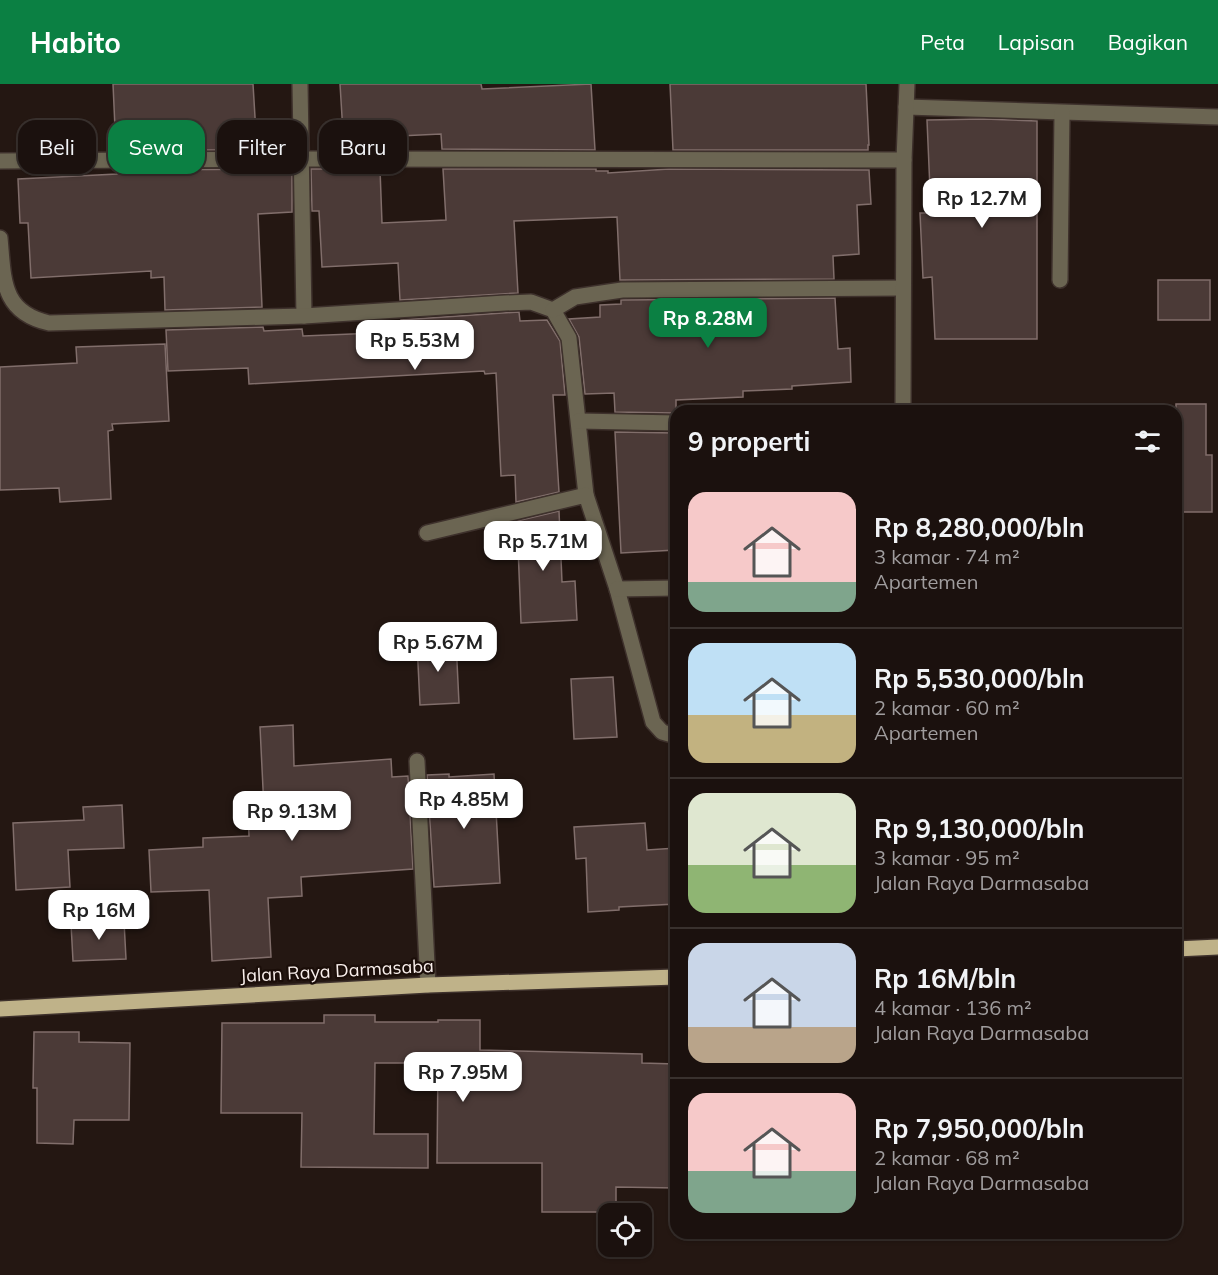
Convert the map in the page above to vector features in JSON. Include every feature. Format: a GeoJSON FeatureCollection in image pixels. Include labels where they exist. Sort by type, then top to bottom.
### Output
{"type":"FeatureCollection","features":[{"type":"Feature","properties":{"kind":"main road"},"geometry":{"type":"LineString","coordinates":[[1182,949],[1218,947]]}},
{"type":"Feature","properties":{"kind":"main road","name":"Jalan Raya Darmasaba"},"geometry":{"type":"LineString","coordinates":[[0,1009],[428,985],[670,977]]}},
{"type":"Feature","properties":{"kind":"street"},"geometry":{"type":"LineString","coordinates":[[300,84],[301,120]]}},
{"type":"Feature","properties":{"kind":"street"},"geometry":{"type":"LineString","coordinates":[[903,405],[904,160],[907,84]]}},
{"type":"Feature","properties":{"kind":"street"},"geometry":{"type":"LineString","coordinates":[[906,107],[1218,117]]}},
{"type":"Feature","properties":{"kind":"street"},"geometry":{"type":"LineString","coordinates":[[1060,280],[1062,113]]}},
{"type":"Feature","properties":{"kind":"street"},"geometry":{"type":"LineString","coordinates":[[307,159],[904,160]]}},
{"type":"Feature","properties":{"kind":"street"},"geometry":{"type":"LineString","coordinates":[[0,161],[217,160]]}},
{"type":"Feature","properties":{"kind":"street"},"geometry":{"type":"LineString","coordinates":[[302,174],[304,316]]}},
{"type":"Feature","properties":{"kind":"street"},"geometry":{"type":"LineString","coordinates":[[0,238],[4,285],[18,308],[33,319],[49,323],[304,316],[531,302],[553,310],[569,338],[586,495],[617,589],[653,722],[662,732],[670,734]]}},
{"type":"Feature","properties":{"kind":"street"},"geometry":{"type":"LineString","coordinates":[[553,310],[575,297],[622,290],[903,288]]}},
{"type":"Feature","properties":{"kind":"street"},"geometry":{"type":"LineString","coordinates":[[579,421],[670,423]]}},
{"type":"Feature","properties":{"kind":"street"},"geometry":{"type":"LineString","coordinates":[[427,533],[586,495]]}},
{"type":"Feature","properties":{"kind":"street"},"geometry":{"type":"LineString","coordinates":[[617,589],[670,588]]}},
{"type":"Feature","properties":{"kind":"street"},"geometry":{"type":"LineString","coordinates":[[417,761],[428,985]]}},
{"type":"Feature","properties":{"kind":"building"},"geometry":{"type":"Polygon","coordinates":[[[113,84],[253,84],[255,120],[217,120],[217,150],[205,150],[205,120],[115,120],[113,84]]]}},
{"type":"Feature","properties":{"kind":"building"},"geometry":{"type":"Polygon","coordinates":[[[340,84],[481,84],[482,89],[591,84],[595,150],[442,149],[441,134],[407,136],[407,120],[342,120],[340,84]]]}},
{"type":"Feature","properties":{"kind":"building"},"geometry":{"type":"Polygon","coordinates":[[[670,84],[866,84],[868,150],[673,150],[670,84]]]}},
{"type":"Feature","properties":{"kind":"building"},"geometry":{"type":"Polygon","coordinates":[[[927,120],[1037,121],[1037,339],[935,339],[932,277],[923,278],[920,213],[931,213],[927,120]]]}},
{"type":"Feature","properties":{"kind":"building"},"geometry":{"type":"Polygon","coordinates":[[[205,169],[217,169],[217,174],[292,174],[292,212],[258,214],[262,307],[165,310],[164,277],[151,278],[151,271],[31,278],[28,223],[20,223],[18,179],[117,174],[205,174],[205,169]]]}},
{"type":"Feature","properties":{"kind":"building"},"geometry":{"type":"Polygon","coordinates":[[[311,169],[319,169],[319,174],[380,174],[382,223],[446,220],[443,169],[596,169],[596,171],[608,171],[608,173],[669,169],[869,170],[871,204],[857,205],[859,254],[833,256],[834,279],[620,280],[617,217],[514,221],[518,293],[400,300],[398,263],[322,267],[319,211],[312,211],[311,169]]]}},
{"type":"Feature","properties":{"kind":"building"},"geometry":{"type":"Polygon","coordinates":[[[1158,280],[1210,280],[1210,320],[1158,320],[1158,280]]]}},
{"type":"Feature","properties":{"kind":"building"},"geometry":{"type":"Polygon","coordinates":[[[835,298],[838,349],[850,348],[851,382],[792,386],[792,389],[743,391],[743,397],[676,400],[676,405],[670,405],[670,413],[615,412],[614,393],[585,394],[579,337],[569,319],[600,317],[600,305],[621,304],[621,300],[835,298]]]}},
{"type":"Feature","properties":{"kind":"building"},"geometry":{"type":"Polygon","coordinates":[[[519,312],[520,321],[547,320],[560,341],[565,395],[553,395],[559,492],[516,502],[515,475],[501,476],[496,373],[485,374],[484,371],[249,384],[248,368],[168,371],[166,330],[263,327],[264,331],[302,329],[303,336],[401,332],[401,320],[519,312]]]}},
{"type":"Feature","properties":{"kind":"building"},"geometry":{"type":"Polygon","coordinates":[[[165,344],[169,421],[112,424],[113,430],[108,431],[111,499],[60,502],[59,488],[0,490],[0,367],[77,363],[76,347],[165,344]]]}},
{"type":"Feature","properties":{"kind":"building"},"geometry":{"type":"Polygon","coordinates":[[[1206,404],[1206,455],[1212,455],[1212,512],[1182,512],[1182,405],[1176,405],[1206,404]]]}},
{"type":"Feature","properties":{"kind":"building"},"geometry":{"type":"Polygon","coordinates":[[[615,432],[670,433],[670,550],[621,553],[615,432]]]}},
{"type":"Feature","properties":{"kind":"building"},"geometry":{"type":"Polygon","coordinates":[[[559,511],[562,582],[575,581],[577,620],[521,623],[517,521],[559,511]]]}},
{"type":"Feature","properties":{"kind":"building"},"geometry":{"type":"Polygon","coordinates":[[[456,641],[459,703],[420,705],[417,643],[456,641]]]}},
{"type":"Feature","properties":{"kind":"building"},"geometry":{"type":"Polygon","coordinates":[[[613,677],[617,737],[574,739],[571,679],[613,677]]]}},
{"type":"Feature","properties":{"kind":"building"},"geometry":{"type":"Polygon","coordinates":[[[293,725],[294,766],[391,759],[392,777],[408,776],[413,869],[301,877],[302,896],[268,898],[271,957],[212,961],[209,890],[151,892],[149,850],[203,847],[203,838],[249,836],[248,810],[264,809],[260,727],[293,725]]]}},
{"type":"Feature","properties":{"kind":"building"},"geometry":{"type":"Polygon","coordinates":[[[449,774],[449,777],[494,774],[500,883],[434,887],[427,775],[449,774]]]}},
{"type":"Feature","properties":{"kind":"building"},"geometry":{"type":"Polygon","coordinates":[[[122,805],[124,848],[68,850],[70,887],[16,890],[13,823],[84,820],[83,807],[122,805]]]}},
{"type":"Feature","properties":{"kind":"building"},"geometry":{"type":"Polygon","coordinates":[[[645,823],[647,850],[670,848],[670,904],[619,907],[619,910],[588,912],[586,858],[576,859],[574,827],[645,823]]]}},
{"type":"Feature","properties":{"kind":"building"},"geometry":{"type":"Polygon","coordinates":[[[124,921],[126,959],[73,961],[71,924],[124,921]]]}},
{"type":"Feature","properties":{"kind":"building"},"geometry":{"type":"Polygon","coordinates":[[[324,1015],[375,1015],[375,1022],[480,1020],[480,1050],[642,1054],[642,1063],[670,1064],[670,1188],[616,1187],[616,1203],[598,1203],[598,1212],[542,1212],[542,1163],[437,1163],[438,1063],[375,1063],[374,1134],[428,1134],[428,1168],[301,1167],[302,1113],[221,1113],[222,1023],[324,1023],[324,1015]]]}},
{"type":"Feature","properties":{"kind":"building"},"geometry":{"type":"Polygon","coordinates":[[[34,1032],[79,1032],[79,1042],[130,1043],[129,1120],[74,1120],[73,1144],[37,1143],[37,1088],[33,1088],[34,1032]]]}}]}
